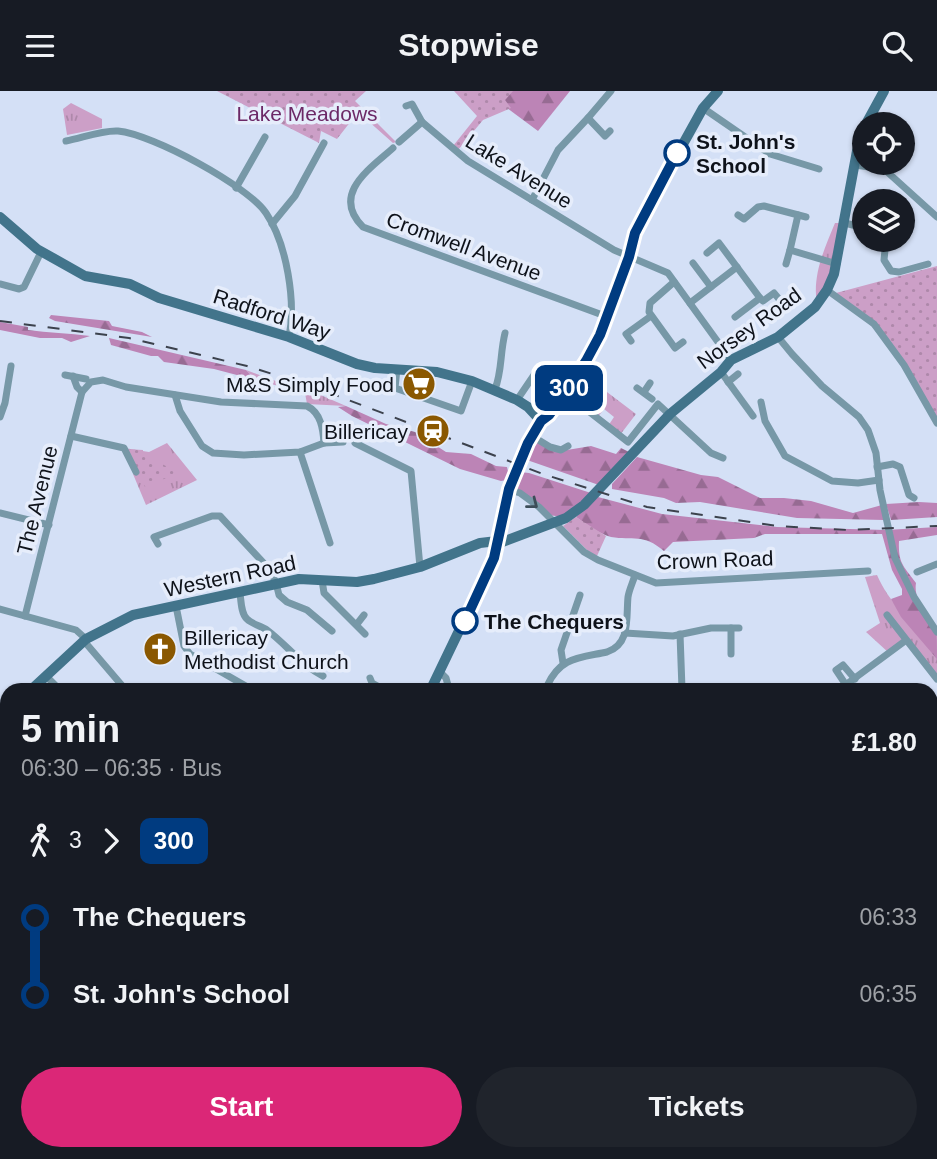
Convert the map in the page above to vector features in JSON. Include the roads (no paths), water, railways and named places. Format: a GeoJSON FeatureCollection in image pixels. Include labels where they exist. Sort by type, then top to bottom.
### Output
{"type":"FeatureCollection","features":[{"type":"Feature","properties":{"kind":"street"},"geometry":{"type":"LineString","coordinates":[[532,200],[558,150],[611,91]]}},
{"type":"Feature","properties":{"kind":"street"},"geometry":{"type":"LineString","coordinates":[[434,683],[494,558],[510,485],[530,440],[586,361],[608,317],[642,218],[703,108],[718,91]]}},
{"type":"Feature","properties":{"kind":"street"},"geometry":{"type":"LineString","coordinates":[[873,112],[884,91]]}},
{"type":"Feature","properties":{"kind":"street","name":"Lake Avenue"},"geometry":{"type":"LineString","coordinates":[[411,104],[422,122],[460,156],[614,250],[668,273],[731,360]]}},
{"type":"Feature","properties":{"kind":"street"},"geometry":{"type":"LineString","coordinates":[[703,108],[770,154],[819,169]]}},
{"type":"Feature","properties":{"kind":"street"},"geometry":{"type":"LineString","coordinates":[[588,118],[605,136]]}},
{"type":"Feature","properties":{"kind":"street","name":"Cromwell Avenue"},"geometry":{"type":"LineString","coordinates":[[422,122],[365,172],[352,190],[353,214],[363,227],[608,317]]}},
{"type":"Feature","properties":{"kind":"street"},"geometry":{"type":"LineString","coordinates":[[66,141],[111,131],[131,134],[179,151],[260,206],[272,224],[289,279],[289,338]]}},
{"type":"Feature","properties":{"kind":"street"},"geometry":{"type":"LineString","coordinates":[[236,188],[265,137]]}},
{"type":"Feature","properties":{"kind":"street"},"geometry":{"type":"LineString","coordinates":[[251,141],[260,146]]}},
{"type":"Feature","properties":{"kind":"street"},"geometry":{"type":"LineString","coordinates":[[272,224],[295,196],[324,143]]}},
{"type":"Feature","properties":{"kind":"street","name":"Norsey Road"},"geometry":{"type":"LineString","coordinates":[[497,542],[555,523],[584,505],[670,414],[721,372],[731,360],[778,337],[815,307],[827,291],[837,264],[853,175]]}},
{"type":"Feature","properties":{"kind":"street"},"geometry":{"type":"LineString","coordinates":[[891,175],[937,217]]}},
{"type":"Feature","properties":{"kind":"street"},"geometry":{"type":"LineString","coordinates":[[738,228],[741,217],[758,207],[802,216],[786,264]]}},
{"type":"Feature","properties":{"kind":"street","name":"Radford Way"},"geometry":{"type":"LineString","coordinates":[[0,217],[41,252],[85,276],[131,284],[159,298],[289,338],[374,369],[437,372],[472,381],[517,400],[541,421]]}},
{"type":"Feature","properties":{"kind":"street"},"geometry":{"type":"LineString","coordinates":[[845,223],[852,225]]}},
{"type":"Feature","properties":{"kind":"street"},"geometry":{"type":"LineString","coordinates":[[707,253],[727,237]]}},
{"type":"Feature","properties":{"kind":"street"},"geometry":{"type":"LineString","coordinates":[[719,243],[760,299]]}},
{"type":"Feature","properties":{"kind":"street"},"geometry":{"type":"LineString","coordinates":[[790,250],[837,264]]}},
{"type":"Feature","properties":{"kind":"street"},"geometry":{"type":"LineString","coordinates":[[0,284],[22,288],[28,282],[41,252]]}},
{"type":"Feature","properties":{"kind":"street"},"geometry":{"type":"LineString","coordinates":[[884,252],[887,267],[891,271],[899,272],[916,264],[928,264]]}},
{"type":"Feature","properties":{"kind":"street"},"geometry":{"type":"LineString","coordinates":[[693,263],[711,287]]}},
{"type":"Feature","properties":{"kind":"street"},"geometry":{"type":"LineString","coordinates":[[690,303],[737,267]]}},
{"type":"Feature","properties":{"kind":"street"},"geometry":{"type":"LineString","coordinates":[[674,282],[650,303],[648,308],[680,356]]}},
{"type":"Feature","properties":{"kind":"street"},"geometry":{"type":"LineString","coordinates":[[827,291],[874,324],[885,345],[907,364],[937,423]]}},
{"type":"Feature","properties":{"kind":"street"},"geometry":{"type":"LineString","coordinates":[[735,317],[760,299],[763,301],[774,293],[784,306]]}},
{"type":"Feature","properties":{"kind":"street"},"geometry":{"type":"LineString","coordinates":[[631,341],[626,334],[651,316]]}},
{"type":"Feature","properties":{"kind":"street"},"geometry":{"type":"LineString","coordinates":[[495,389],[501,375],[499,365],[505,333]]}},
{"type":"Feature","properties":{"kind":"street"},"geometry":{"type":"LineString","coordinates":[[778,337],[822,386],[859,417],[873,444],[895,558],[914,597],[936,630]]}},
{"type":"Feature","properties":{"kind":"street"},"geometry":{"type":"LineString","coordinates":[[675,348],[683,342]]}},
{"type":"Feature","properties":{"kind":"street"},"geometry":{"type":"LineString","coordinates":[[0,417],[11,366]]}},
{"type":"Feature","properties":{"kind":"street"},"geometry":{"type":"LineString","coordinates":[[397,369],[395,388],[461,411],[472,381]]}},
{"type":"Feature","properties":{"kind":"street"},"geometry":{"type":"LineString","coordinates":[[517,400],[536,372]]}},
{"type":"Feature","properties":{"kind":"street"},"geometry":{"type":"LineString","coordinates":[[721,372],[753,416]]}},
{"type":"Feature","properties":{"kind":"street"},"geometry":{"type":"LineString","coordinates":[[728,382],[738,374]]}},
{"type":"Feature","properties":{"kind":"street"},"geometry":{"type":"LineString","coordinates":[[86,379],[69,376],[82,392],[91,382],[103,380],[125,387],[221,402],[307,406],[317,414],[324,443]]}},
{"type":"Feature","properties":{"kind":"street"},"geometry":{"type":"LineString","coordinates":[[0,382],[9,384]]}},
{"type":"Feature","properties":{"kind":"street"},"geometry":{"type":"LineString","coordinates":[[650,383],[640,390],[711,453],[723,458]]}},
{"type":"Feature","properties":{"kind":"street","name":"The Avenue"},"geometry":{"type":"LineString","coordinates":[[25,615],[82,392]]}},
{"type":"Feature","properties":{"kind":"street"},"geometry":{"type":"LineString","coordinates":[[176,395],[184,417],[208,451],[230,455],[300,452],[324,443],[343,442]]}},
{"type":"Feature","properties":{"kind":"street"},"geometry":{"type":"LineString","coordinates":[[587,410],[628,442],[655,401]]}},
{"type":"Feature","properties":{"kind":"street"},"geometry":{"type":"LineString","coordinates":[[761,402],[765,421],[785,456],[832,481],[858,483],[879,480]]}},
{"type":"Feature","properties":{"kind":"street"},"geometry":{"type":"LineString","coordinates":[[602,422],[608,415]]}},
{"type":"Feature","properties":{"kind":"street"},"geometry":{"type":"LineString","coordinates":[[71,436],[124,448],[136,472]]}},
{"type":"Feature","properties":{"kind":"street"},"geometry":{"type":"LineString","coordinates":[[530,440],[561,450],[568,446]]}},
{"type":"Feature","properties":{"kind":"street"},"geometry":{"type":"LineString","coordinates":[[355,443],[411,471],[420,567]]}},
{"type":"Feature","properties":{"kind":"street"},"geometry":{"type":"LineString","coordinates":[[300,452],[330,543]]}},
{"type":"Feature","properties":{"kind":"street"},"geometry":{"type":"LineString","coordinates":[[877,467],[897,465],[903,470],[909,495],[914,498]]}},
{"type":"Feature","properties":{"kind":"street"},"geometry":{"type":"LineString","coordinates":[[895,481],[905,480]]}},
{"type":"Feature","properties":{"kind":"street","name":"Crown Road"},"geometry":{"type":"LineString","coordinates":[[510,485],[538,507],[584,552],[659,583],[868,571]]}},
{"type":"Feature","properties":{"kind":"street"},"geometry":{"type":"LineString","coordinates":[[0,513],[49,525]]}},
{"type":"Feature","properties":{"kind":"street"},"geometry":{"type":"LineString","coordinates":[[154,538],[212,516],[220,516],[270,570],[282,599],[307,610],[328,628]]}},
{"type":"Feature","properties":{"kind":"street","name":"Western Road"},"geometry":{"type":"LineString","coordinates":[[38,683],[85,640],[123,619],[299,579],[357,582],[420,567],[470,547],[497,542]]}},
{"type":"Feature","properties":{"kind":"street"},"geometry":{"type":"LineString","coordinates":[[918,572],[937,564]]}},
{"type":"Feature","properties":{"kind":"street"},"geometry":{"type":"LineString","coordinates":[[548,683],[563,663],[614,650],[625,633],[628,593],[635,575]]}},
{"type":"Feature","properties":{"kind":"street"},"geometry":{"type":"LineString","coordinates":[[322,580],[324,593],[365,635]]}},
{"type":"Feature","properties":{"kind":"street"},"geometry":{"type":"LineString","coordinates":[[240,593],[248,620],[265,628],[288,647],[306,670],[323,676]]}},
{"type":"Feature","properties":{"kind":"street"},"geometry":{"type":"LineString","coordinates":[[563,663],[561,650],[580,595]]}},
{"type":"Feature","properties":{"kind":"street"},"geometry":{"type":"LineString","coordinates":[[176,606],[184,646],[190,654],[241,683]]}},
{"type":"Feature","properties":{"kind":"street"},"geometry":{"type":"LineString","coordinates":[[0,609],[76,630],[120,683]]}},
{"type":"Feature","properties":{"kind":"street"},"geometry":{"type":"LineString","coordinates":[[357,624],[364,615]]}},
{"type":"Feature","properties":{"kind":"street"},"geometry":{"type":"LineString","coordinates":[[887,615],[937,679]]}},
{"type":"Feature","properties":{"kind":"street"},"geometry":{"type":"LineString","coordinates":[[625,633],[680,634],[711,628],[735,628],[731,654]]}},
{"type":"Feature","properties":{"kind":"street"},"geometry":{"type":"LineString","coordinates":[[680,634],[682,683]]}},
{"type":"Feature","properties":{"kind":"street"},"geometry":{"type":"LineString","coordinates":[[848,683],[905,641]]}},
{"type":"Feature","properties":{"kind":"street"},"geometry":{"type":"LineString","coordinates":[[841,683],[836,670],[840,666],[843,665],[855,678]]}},
{"type":"Feature","properties":{"kind":"street"},"geometry":{"type":"LineString","coordinates":[[440,672],[447,683]]}},
{"type":"Feature","properties":{"kind":"street"},"geometry":{"type":"LineString","coordinates":[[46,676],[53,683]]}},
{"type":"Feature","properties":{"kind":"street"},"geometry":{"type":"LineString","coordinates":[[370,678],[372,683]]}},
{"type":"Feature","properties":{"kind":"railway"},"geometry":{"type":"LineString","coordinates":[[0,321],[129,338],[247,366],[314,387],[543,474],[647,507],[778,526],[848,530],[937,526]]}},
{"type":"Feature","properties":{"kind":"place","name":"St. John's School"},"geometry":{"type":"Point","coordinates":[677,153]}},
{"type":"Feature","properties":{"kind":"place","name":"M&S Simply Food"},"geometry":{"type":"Point","coordinates":[419,384]}},
{"type":"Feature","properties":{"kind":"place","name":"Billericay"},"geometry":{"type":"Point","coordinates":[433,431]}},
{"type":"Feature","properties":{"kind":"place","name":"The Chequers"},"geometry":{"type":"Point","coordinates":[465,621]}},
{"type":"Feature","properties":{"kind":"place","name":"Billericay Methodist Church"},"geometry":{"type":"Point","coordinates":[160,649]}},
{"type":"Feature","properties":{"kind":"park label","name":"Lake Meadows"},"geometry":{"type":"Point","coordinates":[307,113]}}]}
